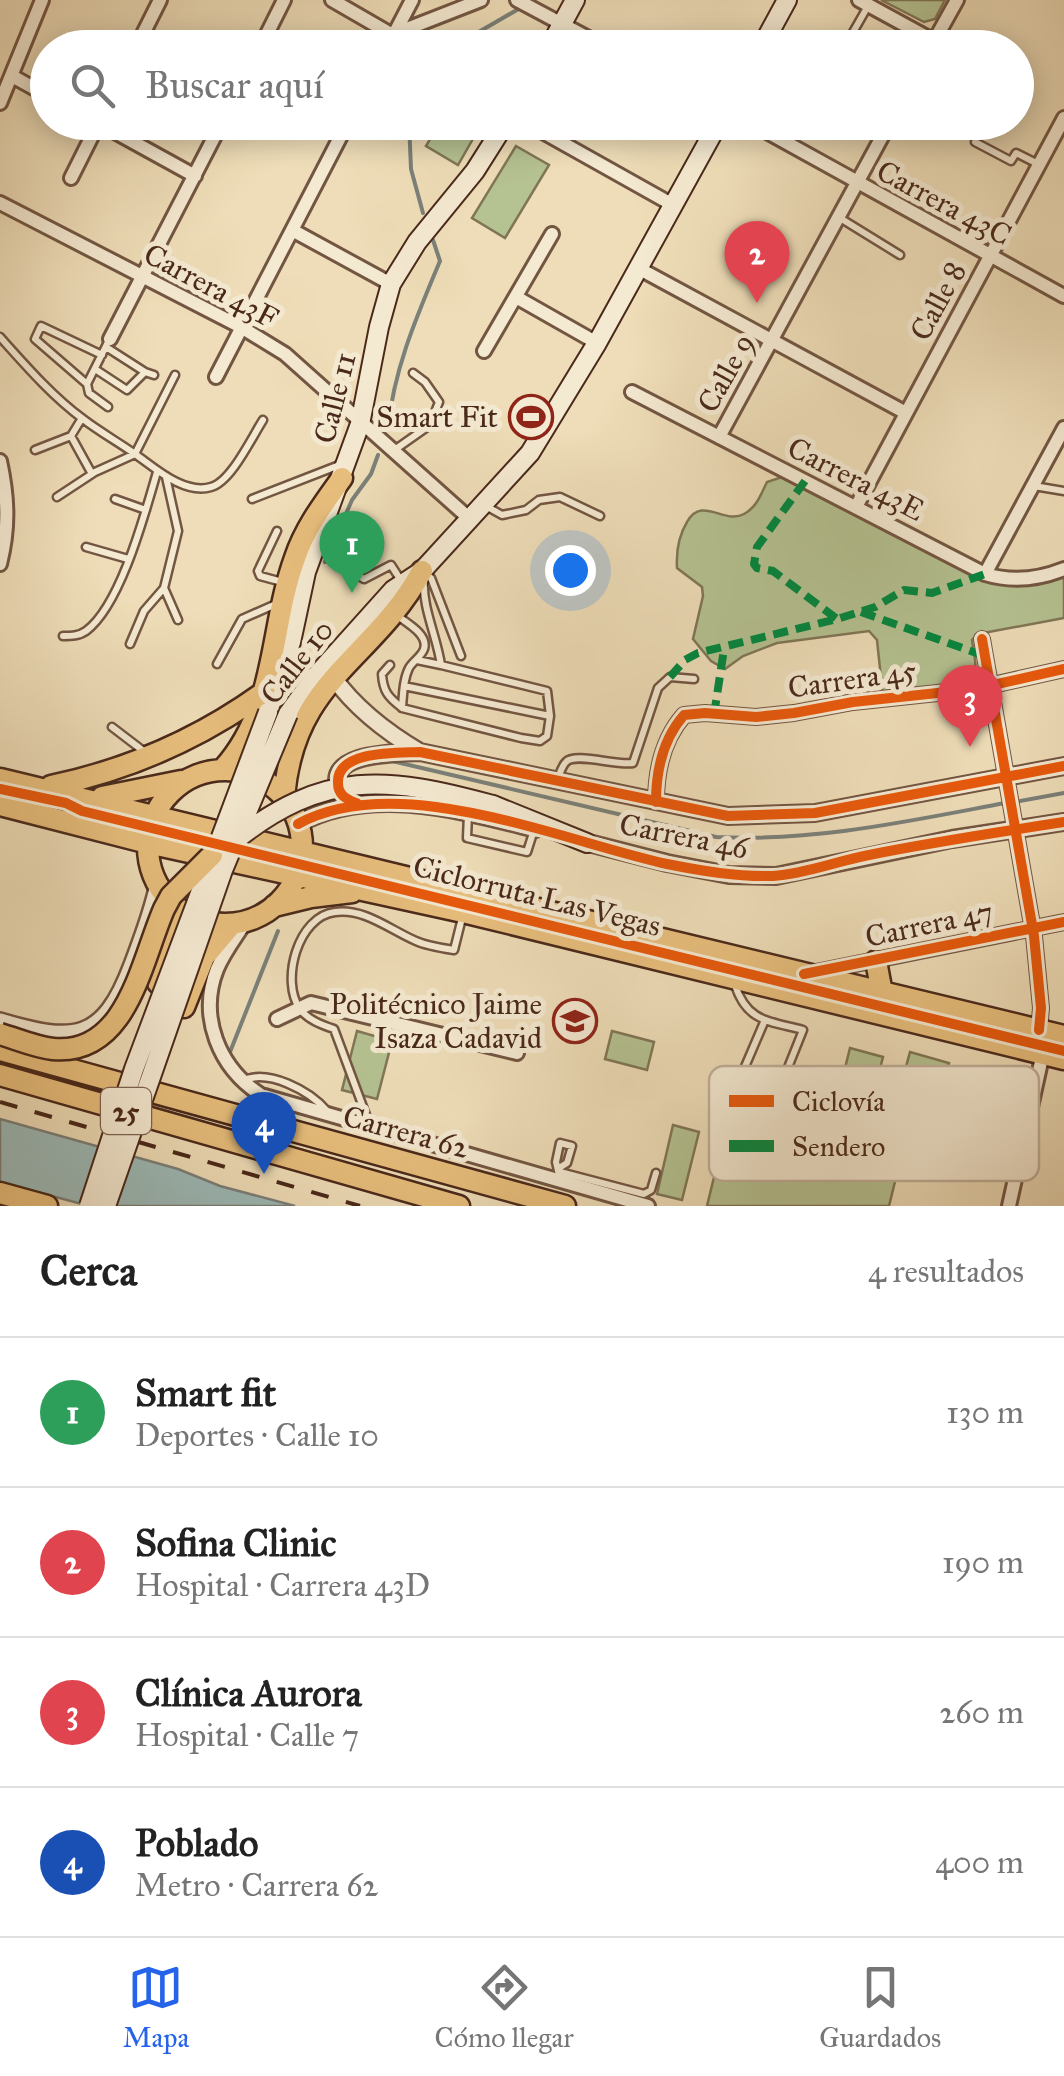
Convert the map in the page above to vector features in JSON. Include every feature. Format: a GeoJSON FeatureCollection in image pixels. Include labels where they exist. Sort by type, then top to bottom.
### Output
{"type":"FeatureCollection","features":[{"type":"Feature","properties":{"kind":"main road"},"geometry":{"type":"LineString","coordinates":[[559,30],[576,0]]}},
{"type":"Feature","properties":{"kind":"main road"},"geometry":{"type":"LineString","coordinates":[[771,30],[787,0]]}},
{"type":"Feature","properties":{"kind":"main road","name":"Calle 11"},"geometry":{"type":"LineString","coordinates":[[261,709],[291,642],[306,572],[360,424],[391,284],[417,242],[475,171],[495,140]]}},
{"type":"Feature","properties":{"kind":"main road","name":"Calle 10"},"geometry":{"type":"LineString","coordinates":[[89,1206],[288,714],[341,646],[393,590],[427,568],[530,453],[597,343],[710,140]]}},
{"type":"Feature","properties":{"kind":"main road"},"geometry":{"type":"LineString","coordinates":[[223,769],[237,754],[261,709],[294,560],[312,518],[345,469]]}},
{"type":"Feature","properties":{"kind":"main road"},"geometry":{"type":"LineString","coordinates":[[284,797],[294,741],[304,717],[333,677],[406,602],[427,568]]}},
{"type":"Feature","properties":{"kind":"main road"},"geometry":{"type":"LineString","coordinates":[[261,709],[270,739],[294,741]]}},
{"type":"Feature","properties":{"kind":"main road"},"geometry":{"type":"LineString","coordinates":[[42,788],[151,757],[261,709]]}},
{"type":"Feature","properties":{"kind":"main road","name":"Calle 10"},"geometry":{"type":"LineString","coordinates":[[106,1206],[142,1071],[261,709]]}},
{"type":"Feature","properties":{"kind":"main road"},"geometry":{"type":"LineString","coordinates":[[87,799],[148,790],[223,769],[246,772],[267,782],[284,797],[298,824],[302,850],[297,874],[274,906]]}},
{"type":"Feature","properties":{"kind":"main road"},"geometry":{"type":"LineString","coordinates":[[0,778],[882,993],[1053,1031]]}},
{"type":"Feature","properties":{"kind":"main road"},"geometry":{"type":"LineString","coordinates":[[142,1071],[139,1035],[167,955],[171,913],[150,864],[148,842],[155,815],[168,794],[188,779]]}},
{"type":"Feature","properties":{"kind":"main road"},"geometry":{"type":"LineString","coordinates":[[233,843],[283,808],[341,788],[402,784],[493,804],[588,843]]}},
{"type":"Feature","properties":{"kind":"main road"},"geometry":{"type":"LineString","coordinates":[[0,805],[463,912],[1054,1056]]}},
{"type":"Feature","properties":{"kind":"main road"},"geometry":{"type":"LineString","coordinates":[[0,1034],[50,1049],[65,1049],[80,1048],[106,1034],[117,1022],[171,896],[212,854]]}},
{"type":"Feature","properties":{"kind":"main road"},"geometry":{"type":"LineString","coordinates":[[162,891],[196,918],[239,922]]}},
{"type":"Feature","properties":{"kind":"main road"},"geometry":{"type":"LineString","coordinates":[[142,1071],[168,1048],[204,957],[239,922],[274,906],[338,893],[374,892]]}},
{"type":"Feature","properties":{"kind":"main road"},"geometry":{"type":"LineString","coordinates":[[876,961],[882,993]]}},
{"type":"Feature","properties":{"kind":"main road"},"geometry":{"type":"LineString","coordinates":[[36,1032],[76,1073]]}},
{"type":"Feature","properties":{"kind":"main road","name":"Carrera 62"},"geometry":{"type":"LineString","coordinates":[[0,1050],[565,1206]]}},
{"type":"Feature","properties":{"kind":"main road","name":"Carrera 62"},"geometry":{"type":"LineString","coordinates":[[0,1075],[459,1206]]}},
{"type":"Feature","properties":{"kind":"main road"},"geometry":{"type":"LineString","coordinates":[[0,1193],[47,1206]]}},
{"type":"Feature","properties":{"kind":"street"},"geometry":{"type":"LineString","coordinates":[[30,30],[42,0]]}},
{"type":"Feature","properties":{"kind":"street"},"geometry":{"type":"LineString","coordinates":[[145,30],[160,0]]}},
{"type":"Feature","properties":{"kind":"street"},"geometry":{"type":"LineString","coordinates":[[269,30],[284,0]]}},
{"type":"Feature","properties":{"kind":"street"},"geometry":{"type":"LineString","coordinates":[[332,0],[387,30]]}},
{"type":"Feature","properties":{"kind":"street"},"geometry":{"type":"LineString","coordinates":[[396,30],[412,0]]}},
{"type":"Feature","properties":{"kind":"street"},"geometry":{"type":"LineString","coordinates":[[404,30],[481,0]]}},
{"type":"Feature","properties":{"kind":"street"},"geometry":{"type":"LineString","coordinates":[[941,30],[958,0]]}},
{"type":"Feature","properties":{"kind":"street"},"geometry":{"type":"LineString","coordinates":[[519,1],[573,30]]}},
{"type":"Feature","properties":{"kind":"street"},"geometry":{"type":"LineString","coordinates":[[864,2],[910,30]]}},
{"type":"Feature","properties":{"kind":"street"},"geometry":{"type":"LineString","coordinates":[[0,103],[30,30]]}},
{"type":"Feature","properties":{"kind":"street"},"geometry":{"type":"LineString","coordinates":[[12,76],[30,86]]}},
{"type":"Feature","properties":{"kind":"street","name":"Calle 8"},"geometry":{"type":"LineString","coordinates":[[856,507],[1064,118]]}},
{"type":"Feature","properties":{"kind":"street"},"geometry":{"type":"LineString","coordinates":[[72,178],[90,140]]}},
{"type":"Feature","properties":{"kind":"street"},"geometry":{"type":"LineString","coordinates":[[129,140],[194,176]]}},
{"type":"Feature","properties":{"kind":"street"},"geometry":{"type":"LineString","coordinates":[[106,347],[213,140]]}},
{"type":"Feature","properties":{"kind":"street"},"geometry":{"type":"LineString","coordinates":[[216,377],[339,140]]}},
{"type":"Feature","properties":{"kind":"street"},"geometry":{"type":"LineString","coordinates":[[558,140],[673,205]]}},
{"type":"Feature","properties":{"kind":"street","name":"Carrera 43C"},"geometry":{"type":"LineString","coordinates":[[780,140],[1064,296]]}},
{"type":"Feature","properties":{"kind":"street","name":"Calle 9"},"geometry":{"type":"LineString","coordinates":[[719,437],[880,140]]}},
{"type":"Feature","properties":{"kind":"street","name":"Carrera 43F"},"geometry":{"type":"LineString","coordinates":[[0,203],[242,326],[285,354],[471,520]]}},
{"type":"Feature","properties":{"kind":"street"},"geometry":{"type":"LineString","coordinates":[[292,230],[391,284]]}},
{"type":"Feature","properties":{"kind":"street"},"geometry":{"type":"LineString","coordinates":[[484,351],[552,234]]}},
{"type":"Feature","properties":{"kind":"street"},"geometry":{"type":"LineString","coordinates":[[638,268],[906,413]]}},
{"type":"Feature","properties":{"kind":"street"},"geometry":{"type":"LineString","coordinates":[[516,297],[597,343]]}},
{"type":"Feature","properties":{"kind":"street","name":"Carrera 43E"},"geometry":{"type":"LineString","coordinates":[[632,392],[986,574],[999,578],[1039,577],[1064,569]]}},
{"type":"Feature","properties":{"kind":"street"},"geometry":{"type":"LineString","coordinates":[[986,574],[1064,428]]}},
{"type":"Feature","properties":{"kind":"street"},"geometry":{"type":"LineString","coordinates":[[0,461],[8,527],[0,564]]}},
{"type":"Feature","properties":{"kind":"street"},"geometry":{"type":"LineString","coordinates":[[982,639],[1033,928],[1042,1008],[1053,1031]]}},
{"type":"Feature","properties":{"kind":"street","name":"Carrera 45"},"geometry":{"type":"LineString","coordinates":[[656,802],[658,770],[671,734],[684,715],[756,717],[991,686],[1064,670]]}},
{"type":"Feature","properties":{"kind":"street","name":"Carrera 46"},"geometry":{"type":"LineString","coordinates":[[333,677],[389,734],[420,752],[728,816],[815,813],[1064,766]]}},
{"type":"Feature","properties":{"kind":"street"},"geometry":{"type":"LineString","coordinates":[[358,804],[344,798],[338,787],[338,776],[344,766],[368,756],[420,752]]}},
{"type":"Feature","properties":{"kind":"street","name":"Carrera 46"},"geometry":{"type":"LineString","coordinates":[[298,824],[322,811],[358,804],[428,806],[667,864],[729,875],[776,876],[1015,822],[1064,822]]}},
{"type":"Feature","properties":{"kind":"street"},"geometry":{"type":"LineString","coordinates":[[0,1021],[36,1032],[76,1032],[105,1018],[116,1005],[162,891]]}},
{"type":"Feature","properties":{"kind":"street"},"geometry":{"type":"LineString","coordinates":[[239,922],[216,972],[210,1001],[217,1044],[242,1081],[261,1095],[559,1174],[648,1206]]}},
{"type":"Feature","properties":{"kind":"street","name":"Carrera 47"},"geometry":{"type":"LineString","coordinates":[[804,974],[1064,922]]}},
{"type":"Feature","properties":{"kind":"street"},"geometry":{"type":"LineString","coordinates":[[277,1019],[310,1003],[517,1053]]}},
{"type":"Feature","properties":{"kind":"street"},"geometry":{"type":"LineString","coordinates":[[1039,1106],[1054,1056]]}},
{"type":"Feature","properties":{"kind":"street"},"geometry":{"type":"LineString","coordinates":[[1009,1206],[1016,1181]]}},
{"type":"Feature","properties":{"kind":"lane"},"geometry":{"type":"LineString","coordinates":[[852,30],[864,2]]}},
{"type":"Feature","properties":{"kind":"lane"},"geometry":{"type":"LineString","coordinates":[[975,142],[1011,161],[1016,153],[1039,165]]}},
{"type":"Feature","properties":{"kind":"lane"},"geometry":{"type":"LineString","coordinates":[[839,218],[900,255]]}},
{"type":"Feature","properties":{"kind":"lane"},"geometry":{"type":"LineString","coordinates":[[88,384],[35,339],[41,326],[106,347],[154,376]]}},
{"type":"Feature","properties":{"kind":"lane"},"geometry":{"type":"LineString","coordinates":[[0,337],[82,418],[157,472],[198,488],[224,480],[263,420]]}},
{"type":"Feature","properties":{"kind":"lane"},"geometry":{"type":"LineString","coordinates":[[106,347],[88,384],[89,393],[108,407]]}},
{"type":"Feature","properties":{"kind":"lane"},"geometry":{"type":"LineString","coordinates":[[95,368],[126,390],[145,372]]}},
{"type":"Feature","properties":{"kind":"lane"},"geometry":{"type":"LineString","coordinates":[[392,452],[430,425],[439,402],[413,373]]}},
{"type":"Feature","properties":{"kind":"lane"},"geometry":{"type":"LineString","coordinates":[[57,497],[92,474],[135,454],[175,375]]}},
{"type":"Feature","properties":{"kind":"lane"},"geometry":{"type":"LineString","coordinates":[[35,450],[71,436],[82,418]]}},
{"type":"Feature","properties":{"kind":"lane"},"geometry":{"type":"LineString","coordinates":[[71,436],[92,474]]}},
{"type":"Feature","properties":{"kind":"lane"},"geometry":{"type":"LineString","coordinates":[[252,499],[345,469]]}},
{"type":"Feature","properties":{"kind":"lane"},"geometry":{"type":"LineString","coordinates":[[64,636],[76,636],[87,630],[118,584],[157,472]]}},
{"type":"Feature","properties":{"kind":"lane"},"geometry":{"type":"LineString","coordinates":[[130,644],[144,610],[164,588],[178,530],[166,476]]}},
{"type":"Feature","properties":{"kind":"lane"},"geometry":{"type":"LineString","coordinates":[[1033,486],[1064,491]]}},
{"type":"Feature","properties":{"kind":"lane"},"geometry":{"type":"LineString","coordinates":[[484,504],[502,515],[526,510],[539,500],[560,497],[600,516]]}},
{"type":"Feature","properties":{"kind":"lane"},"geometry":{"type":"LineString","coordinates":[[115,499],[146,510]]}},
{"type":"Feature","properties":{"kind":"lane"},"geometry":{"type":"LineString","coordinates":[[216,664],[242,619],[284,592],[258,571],[277,531]]}},
{"type":"Feature","properties":{"kind":"lane"},"geometry":{"type":"LineString","coordinates":[[86,547],[128,559]]}},
{"type":"Feature","properties":{"kind":"lane"},"geometry":{"type":"LineString","coordinates":[[341,547],[356,575],[364,578],[392,565],[403,583]]}},
{"type":"Feature","properties":{"kind":"lane"},"geometry":{"type":"LineString","coordinates":[[427,568],[460,656]]}},
{"type":"Feature","properties":{"kind":"lane"},"geometry":{"type":"LineString","coordinates":[[427,568],[423,592],[441,665]]}},
{"type":"Feature","properties":{"kind":"lane"},"geometry":{"type":"LineString","coordinates":[[164,588],[178,620]]}},
{"type":"Feature","properties":{"kind":"lane"},"geometry":{"type":"LineString","coordinates":[[394,613],[422,635],[423,652],[410,666],[402,708]]}},
{"type":"Feature","properties":{"kind":"lane"},"geometry":{"type":"LineString","coordinates":[[390,664],[382,674],[383,685],[387,696],[402,708],[540,741],[547,736],[547,691],[416,659]]}},
{"type":"Feature","properties":{"kind":"lane"},"geometry":{"type":"LineString","coordinates":[[557,779],[566,762],[574,757],[633,764],[658,688],[670,678],[694,679]]}},
{"type":"Feature","properties":{"kind":"lane"},"geometry":{"type":"LineString","coordinates":[[404,686],[550,716]]}},
{"type":"Feature","properties":{"kind":"lane"},"geometry":{"type":"LineString","coordinates":[[112,727],[151,757]]}},
{"type":"Feature","properties":{"kind":"lane"},"geometry":{"type":"LineString","coordinates":[[468,813],[467,838],[527,852],[534,829]]}},
{"type":"Feature","properties":{"kind":"lane"},"geometry":{"type":"LineString","coordinates":[[369,1124],[334,1029],[316,1022],[300,1008],[292,984],[298,949],[310,922],[334,912],[370,917],[419,942],[454,950],[463,912]]}},
{"type":"Feature","properties":{"kind":"lane"},"geometry":{"type":"LineString","coordinates":[[733,979],[742,1006],[765,1020],[803,1030],[788,1066]]}},
{"type":"Feature","properties":{"kind":"lane"},"geometry":{"type":"LineString","coordinates":[[745,1066],[765,1020]]}},
{"type":"Feature","properties":{"kind":"lane"},"geometry":{"type":"LineString","coordinates":[[242,1081],[256,1076],[305,1090],[328,1112]]}},
{"type":"Feature","properties":{"kind":"lane"},"geometry":{"type":"LineString","coordinates":[[559,1174],[644,1194],[651,1190],[656,1172]]}},
{"type":"Feature","properties":{"kind":"green space"},"geometry":{"type":"Polygon","coordinates":[[[881,0],[945,0],[935,19],[924,22],[881,0]]]}},
{"type":"Feature","properties":{"kind":"green space"},"geometry":{"type":"Polygon","coordinates":[[[430,140],[472,140],[458,165],[426,146],[430,140]]]}},
{"type":"Feature","properties":{"kind":"green space"},"geometry":{"type":"Polygon","coordinates":[[[516,146],[549,165],[505,238],[472,218],[516,146]]]}},
{"type":"Feature","properties":{"kind":"green space"},"geometry":{"type":"Polygon","coordinates":[[[785,476],[973,573],[1064,575],[1064,618],[978,634],[972,640],[975,668],[971,682],[936,700],[883,697],[877,640],[869,631],[777,643],[743,656],[725,669],[711,661],[693,639],[702,587],[677,568],[680,539],[693,514],[744,514],[755,504],[767,482],[785,476]]]}},
{"type":"Feature","properties":{"kind":"green space"},"geometry":{"type":"Polygon","coordinates":[[[357,1031],[392,1041],[377,1099],[342,1090],[357,1031]]]}},
{"type":"Feature","properties":{"kind":"green space"},"geometry":{"type":"Polygon","coordinates":[[[612,1031],[654,1042],[647,1070],[605,1059],[612,1031]]]}},
{"type":"Feature","properties":{"kind":"green space"},"geometry":{"type":"Polygon","coordinates":[[[850,1048],[883,1057],[881,1066],[846,1066],[850,1048]]]}},
{"type":"Feature","properties":{"kind":"green space"},"geometry":{"type":"Polygon","coordinates":[[[910,1052],[949,1063],[948,1066],[906,1066],[910,1052]]]}},
{"type":"Feature","properties":{"kind":"green space"},"geometry":{"type":"Polygon","coordinates":[[[673,1125],[699,1132],[682,1200],[657,1194],[673,1125]]]}},
{"type":"Feature","properties":{"kind":"green space"},"geometry":{"type":"Polygon","coordinates":[[[713,1181],[895,1181],[889,1206],[707,1206],[713,1181]]]}},
{"type":"Feature","properties":{"kind":"water"},"geometry":{"type":"Polygon","coordinates":[[[0,1119],[295,1206],[89,1206],[0,1182],[0,1119]]]}},
{"type":"Feature","properties":{"kind":"waterway"},"geometry":{"type":"LineString","coordinates":[[482,30],[522,7]]}},
{"type":"Feature","properties":{"kind":"waterway"},"geometry":{"type":"LineString","coordinates":[[410,140],[411,169],[423,213]]}},
{"type":"Feature","properties":{"kind":"waterway"},"geometry":{"type":"LineString","coordinates":[[388,428],[401,363],[440,261],[433,240]]}},
{"type":"Feature","properties":{"kind":"waterway"},"geometry":{"type":"LineString","coordinates":[[325,562],[352,500],[371,474],[378,455]]}},
{"type":"Feature","properties":{"kind":"waterway"},"geometry":{"type":"LineString","coordinates":[[392,761],[716,837],[825,833],[1005,803]]}},
{"type":"Feature","properties":{"kind":"waterway"},"geometry":{"type":"LineString","coordinates":[[1015,802],[1064,793]]}},
{"type":"Feature","properties":{"kind":"waterway"},"geometry":{"type":"LineString","coordinates":[[230,1052],[278,931]]}},
{"type":"Feature","properties":{"kind":"railway"},"geometry":{"type":"LineString","coordinates":[[0,1102],[360,1206]]}},
{"type":"Feature","properties":{"kind":"marked path"},"geometry":{"type":"LineString","coordinates":[[805,481],[757,547],[754,564],[773,571],[837,619]]}},
{"type":"Feature","properties":{"kind":"marked path"},"geometry":{"type":"LineString","coordinates":[[670,677],[685,660],[698,653],[837,619],[875,607],[904,590],[932,593],[985,574]]}},
{"type":"Feature","properties":{"kind":"marked path"},"geometry":{"type":"LineString","coordinates":[[861,612],[985,656]]}},
{"type":"Feature","properties":{"kind":"marked path"},"geometry":{"type":"LineString","coordinates":[[714,715],[724,649]]}},
{"type":"Feature","properties":{"kind":"cycle path"},"geometry":{"type":"LineString","coordinates":[[982,639],[1034,936],[1041,1008],[1039,1030]]}},
{"type":"Feature","properties":{"kind":"cycle path"},"geometry":{"type":"LineString","coordinates":[[656,802],[662,756],[684,715],[756,717],[794,713],[853,702],[975,689],[1064,669]]}},
{"type":"Feature","properties":{"kind":"cycle path"},"geometry":{"type":"LineString","coordinates":[[358,804],[340,791],[340,772],[357,759],[398,753],[420,752],[728,816],[815,813],[1064,766]]}},
{"type":"Feature","properties":{"kind":"cycle path","name":"Ciclorruta Las Vegas"},"geometry":{"type":"LineString","coordinates":[[0,789],[1064,1051]]}},
{"type":"Feature","properties":{"kind":"cycle path"},"geometry":{"type":"LineString","coordinates":[[298,824],[339,809],[384,804],[431,806],[531,827],[667,864],[773,876],[893,850],[1064,822]]}},
{"type":"Feature","properties":{"kind":"cycle path"},"geometry":{"type":"LineString","coordinates":[[804,974],[1064,922]]}},
{"type":"Feature","properties":{"kind":"place","name":"Sofina Clinic"},"geometry":{"type":"Point","coordinates":[757,303]}},
{"type":"Feature","properties":{"kind":"place","name":"Smart Fit"},"geometry":{"type":"Point","coordinates":[531,417]}},
{"type":"Feature","properties":{"kind":"place","name":"Smart fit"},"geometry":{"type":"Point","coordinates":[352,593]}},
{"type":"Feature","properties":{"kind":"place","name":"Clínica Aurora"},"geometry":{"type":"Point","coordinates":[970,747]}},
{"type":"Feature","properties":{"kind":"place","name":"Politécnico Jaime Isaza Cadavid"},"geometry":{"type":"Point","coordinates":[575,1021]}},
{"type":"Feature","properties":{"kind":"place","name":"Poblado"},"geometry":{"type":"Point","coordinates":[264,1174]}}]}
